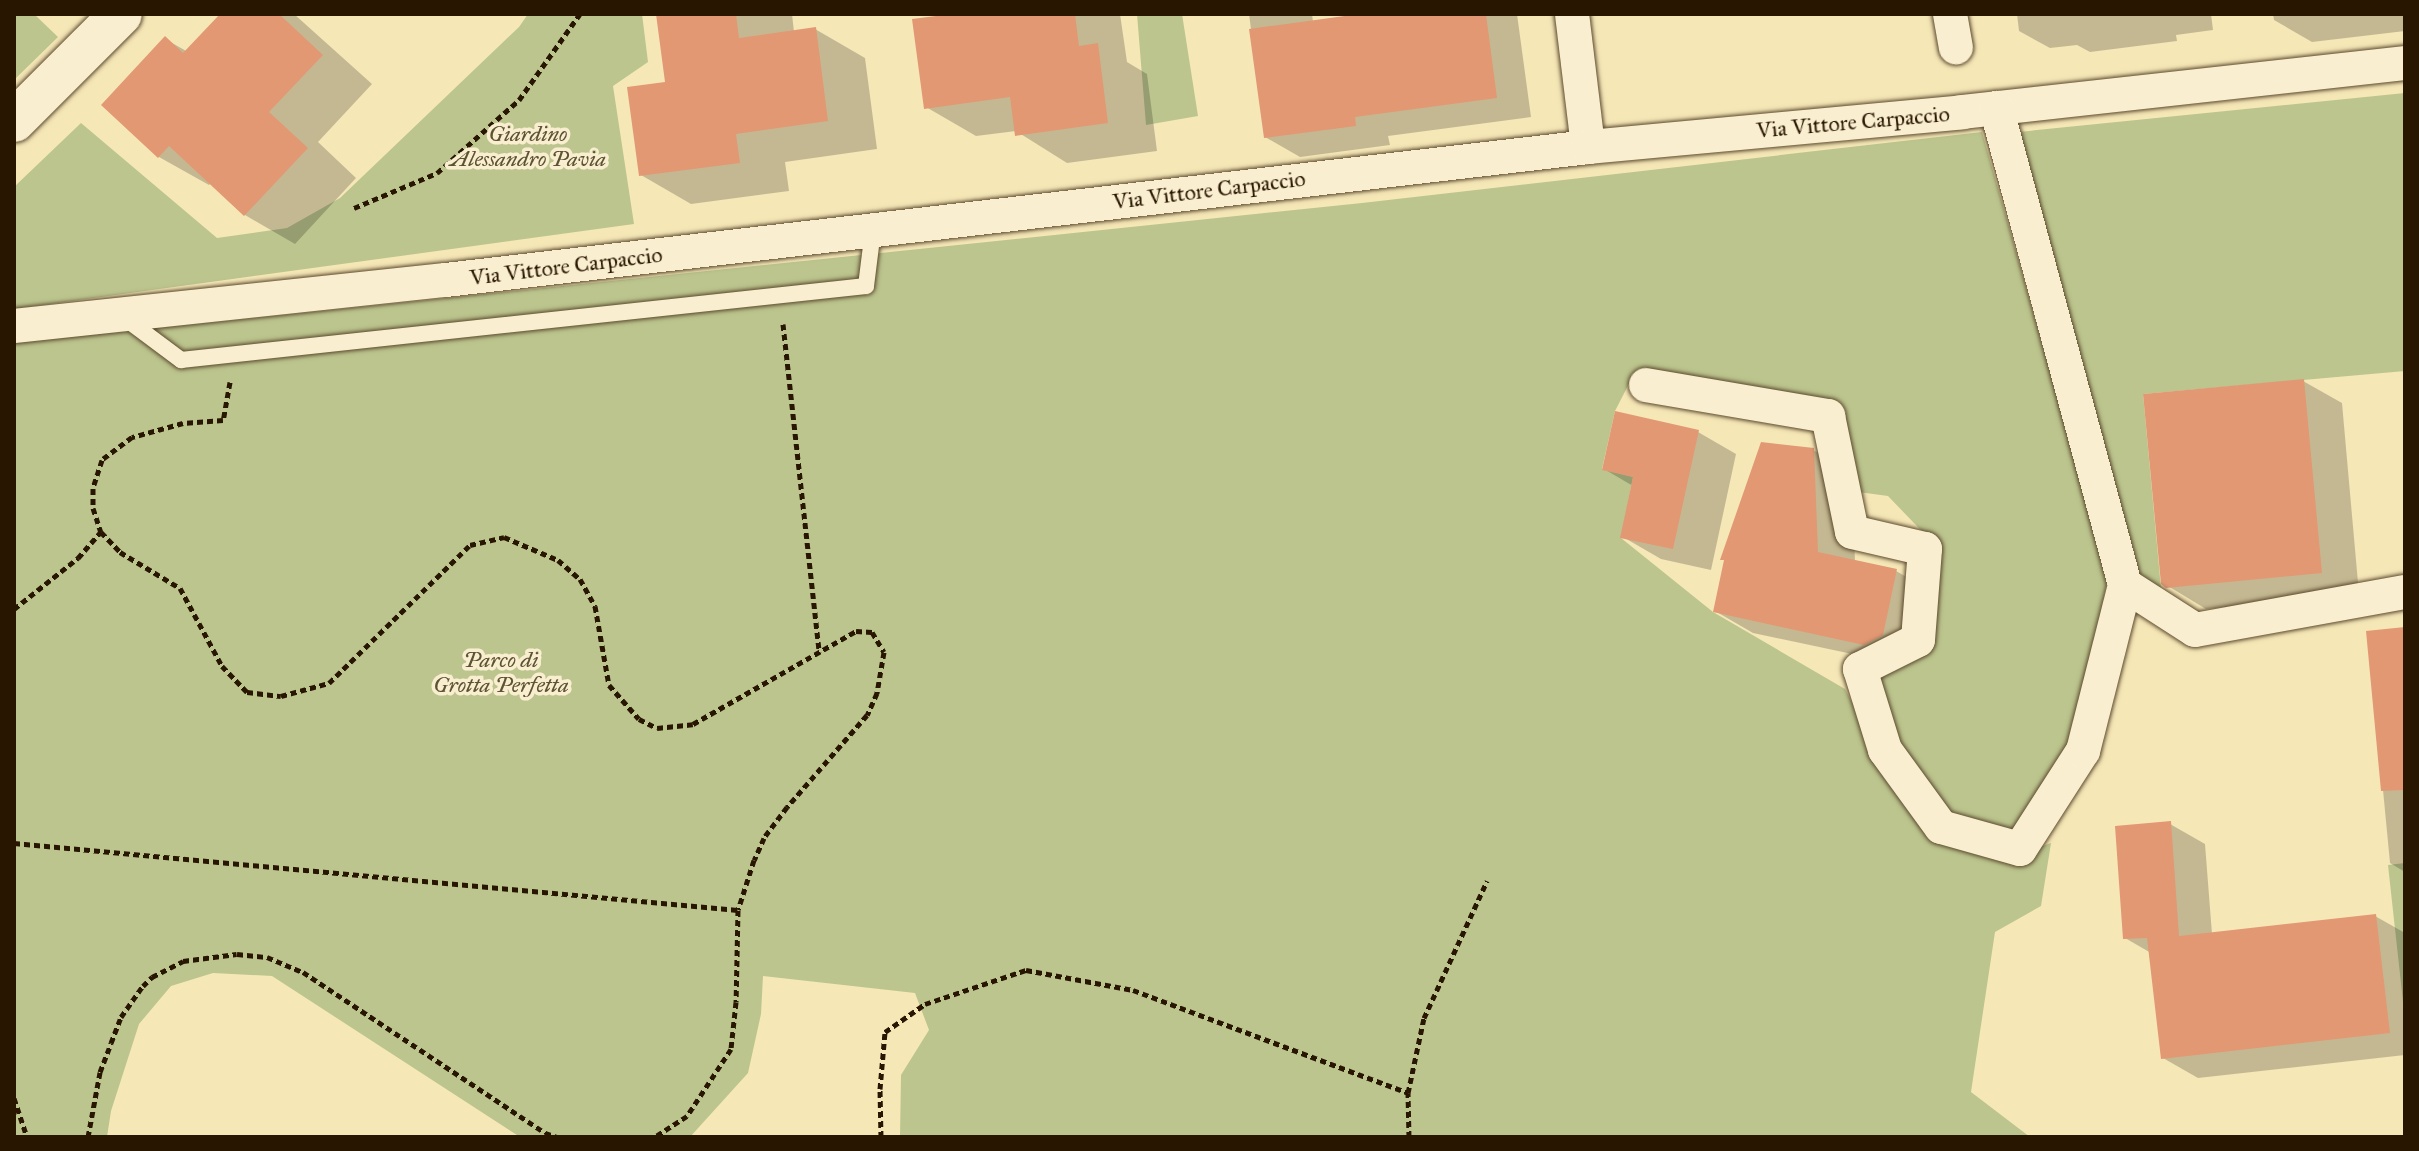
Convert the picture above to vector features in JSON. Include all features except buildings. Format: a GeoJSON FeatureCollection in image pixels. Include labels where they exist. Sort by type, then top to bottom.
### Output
{"type":"FeatureCollection","features":[{"type":"Feature","properties":{"kind":"street"},"geometry":{"type":"LineString","coordinates":[[1572,14],[1588,147]]}},
{"type":"Feature","properties":{"kind":"street"},"geometry":{"type":"LineString","coordinates":[[14,121],[106,19]]}},
{"type":"Feature","properties":{"kind":"street","name":"Via Vittore Carpaccio"},"geometry":{"type":"LineString","coordinates":[[14,326],[1588,147],[1996,108],[2405,63]]}},
{"type":"Feature","properties":{"kind":"street"},"geometry":{"type":"LineString","coordinates":[[1646,385],[1828,416],[1852,532],[1925,549],[1918,640],[1860,669],[1885,750],[1941,827],[2020,849],[2083,751],[2125,585],[1996,108]]}},
{"type":"Feature","properties":{"kind":"street"},"geometry":{"type":"LineString","coordinates":[[2125,585],[2195,630],[2405,592]]}},
{"type":"Feature","properties":{"kind":"lane"},"geometry":{"type":"LineString","coordinates":[[119,314],[181,360],[866,286],[873,230]]}},
{"type":"Feature","properties":{"kind":"path"},"geometry":{"type":"LineString","coordinates":[[354,208],[437,173],[519,100],[580,14]]}},
{"type":"Feature","properties":{"kind":"path"},"geometry":{"type":"LineString","coordinates":[[780,295],[819,653]]}},
{"type":"Feature","properties":{"kind":"path"},"geometry":{"type":"LineString","coordinates":[[235,354],[223,420],[183,423],[132,437],[102,460],[93,488],[93,508],[101,532],[120,552],[180,588],[222,666],[247,692],[281,696],[329,683],[470,545],[504,537],[558,560],[580,579],[595,606],[609,685],[639,719],[657,728],[693,724],[856,631],[872,632],[884,652],[877,693],[867,715],[764,838],[738,910],[736,1002],[731,1049],[687,1116],[655,1137]]}},
{"type":"Feature","properties":{"kind":"path"},"geometry":{"type":"LineString","coordinates":[[14,609],[78,558],[101,532]]}},
{"type":"Feature","properties":{"kind":"path"},"geometry":{"type":"LineString","coordinates":[[14,843],[738,910]]}},
{"type":"Feature","properties":{"kind":"path"},"geometry":{"type":"LineString","coordinates":[[1409,1137],[1408,1093],[1424,1018],[1487,881]]}},
{"type":"Feature","properties":{"kind":"path"},"geometry":{"type":"LineString","coordinates":[[88,1137],[100,1072],[121,1017],[143,986],[152,977],[183,961],[237,954],[267,957],[303,972],[545,1133],[557,1137]]}},
{"type":"Feature","properties":{"kind":"path"},"geometry":{"type":"LineString","coordinates":[[881,1137],[885,1032],[925,1004],[1026,970],[1133,990],[1408,1093]]}},
{"type":"Feature","properties":{"kind":"path"},"geometry":{"type":"LineString","coordinates":[[14,1098],[27,1137]]}},
{"type":"Feature","properties":{"kind":"green space"},"geometry":{"type":"Polygon","coordinates":[[[14,14],[34,14],[58,37],[14,80],[14,14]]]}},
{"type":"Feature","properties":{"kind":"green space","name":"Giardino Alessandro Pavia"},"geometry":{"type":"Polygon","coordinates":[[[528,14],[642,14],[648,62],[613,86],[634,224],[14,309],[14,187],[81,123],[217,238],[287,228],[340,198],[519,27],[528,14]]]}},
{"type":"Feature","properties":{"kind":"green space"},"geometry":{"type":"Polygon","coordinates":[[[1137,14],[1182,14],[1198,116],[1146,125],[1137,14]]]}},
{"type":"Feature","properties":{"kind":"green space"},"geometry":{"type":"Polygon","coordinates":[[[2405,93],[2405,371],[2143,394],[2161,588],[2135,577],[2018,132],[2405,93]]]}},
{"type":"Feature","properties":{"kind":"green space","name":"Parco di Grotta Perfetta"},"geometry":{"type":"Polygon","coordinates":[[[1982,132],[2108,577],[2073,749],[2018,839],[1945,822],[1890,748],[1876,667],[1922,643],[1937,547],[1888,496],[1851,491],[1829,405],[1634,374],[1615,411],[1602,469],[1633,477],[1621,538],[1713,612],[1845,689],[1879,754],[1937,832],[2020,854],[2051,843],[2041,906],[1995,932],[1971,1092],[2030,1137],[900,1137],[901,1075],[929,1030],[915,993],[763,976],[761,1014],[748,1073],[690,1137],[520,1137],[272,976],[213,973],[171,986],[139,1024],[111,1111],[107,1137],[14,1137],[14,343],[1362,203],[1982,132]]]}},
{"type":"Feature","properties":{"kind":"green space"},"geometry":{"type":"Polygon","coordinates":[[[2405,863],[2405,1020],[2388,865],[2405,863]]]}}]}
